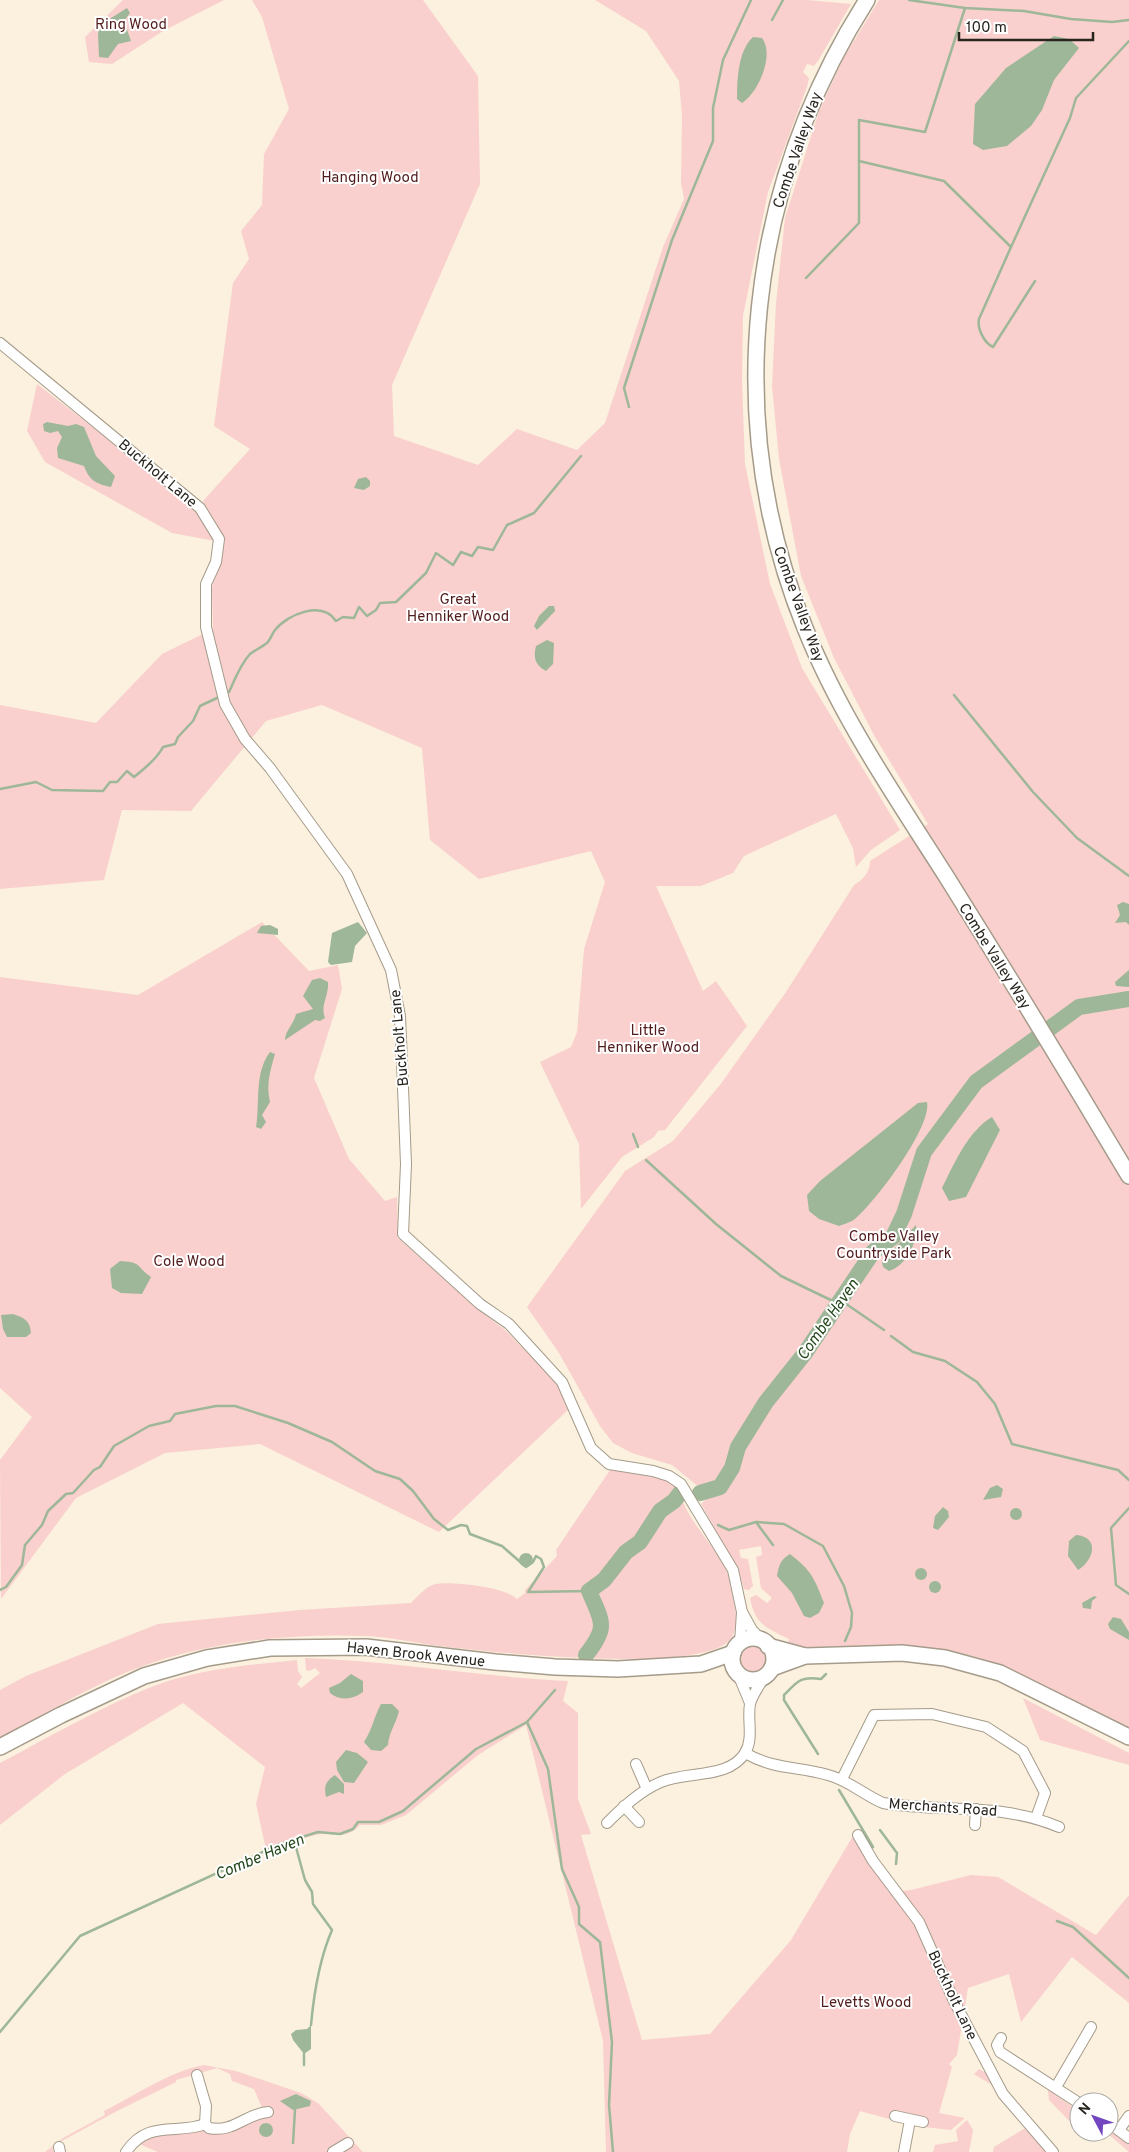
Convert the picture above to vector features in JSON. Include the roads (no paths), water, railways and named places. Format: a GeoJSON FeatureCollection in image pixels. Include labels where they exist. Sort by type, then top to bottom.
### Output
{"type":"FeatureCollection","features":[{"type":"Feature","properties":{"kind":"main road","name":"Combe Valley Way"},"geometry":{"type":"LineString","coordinates":[[867,0],[830,63],[808,109],[779,194],[762,276],[757,328],[755,381],[765,484],[774,534],[788,583],[822,669],[869,753],[1060,1060],[1129,1176]]}},
{"type":"Feature","properties":{"kind":"main road"},"geometry":{"type":"LineString","coordinates":[[805,1656],[753,1680],[736,1672],[732,1659],[737,1648],[752,1639],[805,1656],[902,1653],[970,1664],[1022,1682],[1129,1737]]}},
{"type":"Feature","properties":{"kind":"main road"},"geometry":{"type":"LineString","coordinates":[[766,1644],[773,1656],[768,1672]]}},
{"type":"Feature","properties":{"kind":"main road","name":"Haven Brook Avenue"},"geometry":{"type":"LineString","coordinates":[[0,1747],[61,1715],[144,1676],[207,1658],[270,1648],[366,1647],[555,1667],[618,1669],[701,1664],[736,1672]]}},
{"type":"Feature","properties":{"kind":"main road","name":"Haven Brook Avenue"},"geometry":{"type":"LineString","coordinates":[[701,1664],[737,1648]]}},
{"type":"Feature","properties":{"kind":"street","name":"Buckholt Lane"},"geometry":{"type":"LineString","coordinates":[[0,342],[200,508],[220,539],[216,562],[206,584],[206,627],[225,704],[245,739],[270,768],[347,874],[391,970],[400,1016],[406,1164],[403,1234],[480,1304],[509,1324],[562,1382],[591,1448],[609,1464],[669,1476],[681,1484],[733,1570],[742,1612],[752,1630],[766,1644]]}},
{"type":"Feature","properties":{"kind":"street","name":"Buckholt Lane"},"geometry":{"type":"LineString","coordinates":[[737,1648],[742,1612]]}},
{"type":"Feature","properties":{"kind":"street"},"geometry":{"type":"LineString","coordinates":[[606,1823],[624,1806],[647,1790],[682,1775],[716,1772],[730,1767],[745,1752],[749,1740],[750,1703],[736,1672]]}},
{"type":"Feature","properties":{"kind":"street"},"geometry":{"type":"LineString","coordinates":[[750,1703],[768,1672]]}},
{"type":"Feature","properties":{"kind":"street"},"geometry":{"type":"LineString","coordinates":[[842,1780],[874,1715],[932,1714],[986,1727],[1023,1751],[1045,1793],[1036,1818]]}},
{"type":"Feature","properties":{"kind":"street","name":"Merchants Road"},"geometry":{"type":"LineString","coordinates":[[745,1752],[762,1762],[826,1774],[842,1780],[866,1796],[883,1803],[901,1806],[1012,1812],[1036,1818],[1059,1828]]}},
{"type":"Feature","properties":{"kind":"street"},"geometry":{"type":"LineString","coordinates":[[636,1764],[647,1790]]}},
{"type":"Feature","properties":{"kind":"street"},"geometry":{"type":"LineString","coordinates":[[624,1806],[639,1822]]}},
{"type":"Feature","properties":{"kind":"street"},"geometry":{"type":"LineString","coordinates":[[975,1825],[976,1809]]}},
{"type":"Feature","properties":{"kind":"street","name":"Buckholt Lane"},"geometry":{"type":"LineString","coordinates":[[858,1835],[873,1861],[919,1922],[954,2001],[1003,2094],[1053,2152]]}},
{"type":"Feature","properties":{"kind":"street"},"geometry":{"type":"LineString","coordinates":[[1056,2087],[1091,2027]]}},
{"type":"Feature","properties":{"kind":"street"},"geometry":{"type":"LineString","coordinates":[[1001,2038],[997,2045],[1000,2052],[1069,2095]]}},
{"type":"Feature","properties":{"kind":"street"},"geometry":{"type":"LineString","coordinates":[[197,2075],[206,2106],[205,2124]]}},
{"type":"Feature","properties":{"kind":"street"},"geometry":{"type":"LineString","coordinates":[[205,2124],[209,2128],[228,2129],[261,2112],[268,2112]]}},
{"type":"Feature","properties":{"kind":"street"},"geometry":{"type":"LineString","coordinates":[[895,2116],[923,2122]]}},
{"type":"Feature","properties":{"kind":"street"},"geometry":{"type":"LineString","coordinates":[[1129,2116],[1119,2130],[1129,2138]]}},
{"type":"Feature","properties":{"kind":"street"},"geometry":{"type":"LineString","coordinates":[[904,2152],[910,2120]]}},
{"type":"Feature","properties":{"kind":"street"},"geometry":{"type":"LineString","coordinates":[[126,2152],[132,2144],[161,2129],[191,2128],[205,2124]]}},
{"type":"Feature","properties":{"kind":"street"},"geometry":{"type":"LineString","coordinates":[[333,2152],[348,2142]]}},
{"type":"Feature","properties":{"kind":"waterway"},"geometry":{"type":"LineString","coordinates":[[629,407],[624,388],[672,240],[713,141],[713,108],[723,60],[751,0]]}},
{"type":"Feature","properties":{"kind":"waterway"},"geometry":{"type":"LineString","coordinates":[[772,20],[783,0]]}},
{"type":"Feature","properties":{"kind":"waterway"},"geometry":{"type":"LineString","coordinates":[[909,0],[965,8],[1024,11],[1071,19],[1112,22],[1129,20]]}},
{"type":"Feature","properties":{"kind":"waterway"},"geometry":{"type":"LineString","coordinates":[[806,278],[859,223],[859,120],[925,132],[965,8]]}},
{"type":"Feature","properties":{"kind":"waterway"},"geometry":{"type":"LineString","coordinates":[[859,161],[944,181],[1011,247],[1070,118],[1076,98],[1129,41]]}},
{"type":"Feature","properties":{"kind":"waterway"},"geometry":{"type":"LineString","coordinates":[[1011,247],[979,319],[982,335],[990,345],[993,347],[1035,281]]}},
{"type":"Feature","properties":{"kind":"waterway"},"geometry":{"type":"LineString","coordinates":[[229,692],[246,658],[267,643],[275,630],[288,619],[314,610],[322,611],[336,621],[343,617],[354,618],[359,607],[367,616],[376,610],[380,603],[396,602],[426,573],[436,553],[453,565],[461,552],[472,556],[478,547],[493,550],[507,525],[534,513],[581,456]]}},
{"type":"Feature","properties":{"kind":"waterway"},"geometry":{"type":"LineString","coordinates":[[954,695],[1033,792],[1077,838],[1129,876]]}},
{"type":"Feature","properties":{"kind":"waterway"},"geometry":{"type":"LineString","coordinates":[[0,789],[36,782],[52,790],[103,791],[110,782],[117,782],[127,771],[134,777],[154,759],[163,747],[175,744],[178,737],[193,721],[200,706],[217,698]]}},
{"type":"Feature","properties":{"kind":"waterway","name":"Combe Haven"},"geometry":{"type":"LineString","coordinates":[[700,1493],[720,1487],[732,1468],[738,1447],[766,1402],[805,1353],[873,1252],[893,1237],[904,1214],[924,1152],[976,1082],[1079,1007],[1129,999]]}},
{"type":"Feature","properties":{"kind":"waterway"},"geometry":{"type":"LineString","coordinates":[[633,1134],[638,1147]]}},
{"type":"Feature","properties":{"kind":"waterway"},"geometry":{"type":"LineString","coordinates":[[646,1160],[716,1224],[781,1276],[837,1303]]}},
{"type":"Feature","properties":{"kind":"waterway"},"geometry":{"type":"LineString","coordinates":[[839,1299],[884,1330]]}},
{"type":"Feature","properties":{"kind":"waterway"},"geometry":{"type":"LineString","coordinates":[[891,1336],[913,1352],[945,1361],[977,1382],[995,1404],[1012,1444],[1118,1470],[1129,1480]]}},
{"type":"Feature","properties":{"kind":"waterway"},"geometry":{"type":"LineString","coordinates":[[0,1590],[6,1587],[22,1565],[25,1545],[42,1525],[48,1511],[66,1494],[73,1493],[94,1470],[100,1467],[114,1446],[149,1426],[170,1421],[175,1414],[216,1406],[235,1406],[288,1423],[332,1442],[375,1471],[400,1479],[413,1491],[434,1519],[448,1530],[461,1525],[467,1526],[470,1534],[502,1546],[526,1567],[533,1562],[536,1556],[541,1559],[544,1567],[528,1592],[589,1591]]}},
{"type":"Feature","properties":{"kind":"waterway","name":"Combe Haven"},"geometry":{"type":"LineString","coordinates":[[586,1655],[598,1637],[601,1624],[589,1591],[604,1580],[626,1552],[640,1542],[660,1511],[674,1501],[681,1492]]}},
{"type":"Feature","properties":{"kind":"waterway"},"geometry":{"type":"LineString","coordinates":[[1129,1508],[1111,1528],[1116,1585],[1129,1594]]}},
{"type":"Feature","properties":{"kind":"waterway"},"geometry":{"type":"LineString","coordinates":[[756,1522],[773,1545]]}},
{"type":"Feature","properties":{"kind":"waterway"},"geometry":{"type":"LineString","coordinates":[[718,1525],[729,1530],[756,1522],[784,1524],[823,1546],[844,1586],[852,1613],[851,1627],[845,1641]]}},
{"type":"Feature","properties":{"kind":"waterway"},"geometry":{"type":"LineString","coordinates":[[818,1754],[784,1700],[784,1695],[800,1681],[808,1678],[821,1679],[826,1674]]}},
{"type":"Feature","properties":{"kind":"waterway","name":"Combe Haven"},"geometry":{"type":"LineString","coordinates":[[0,2032],[80,1936],[280,1844],[318,1832],[340,1834],[353,1829],[358,1822],[379,1822],[403,1811],[476,1749],[527,1722],[555,1690]]}},
{"type":"Feature","properties":{"kind":"waterway"},"geometry":{"type":"LineString","coordinates":[[527,1722],[548,1769],[562,1869],[579,1907],[579,1924],[600,1942],[612,2042],[609,2105],[613,2152]]}},
{"type":"Feature","properties":{"kind":"waterway"},"geometry":{"type":"LineString","coordinates":[[839,1790],[873,1847]]}},
{"type":"Feature","properties":{"kind":"waterway"},"geometry":{"type":"LineString","coordinates":[[880,1830],[897,1853],[896,1864]]}},
{"type":"Feature","properties":{"kind":"waterway"},"geometry":{"type":"LineString","coordinates":[[294,1840],[305,1880],[312,1892],[313,1904],[332,1930],[318,1976],[311,2025]]}},
{"type":"Feature","properties":{"kind":"waterway"},"geometry":{"type":"LineString","coordinates":[[1057,1921],[1073,1927],[1129,1978]]}},
{"type":"Feature","properties":{"kind":"waterway"},"geometry":{"type":"LineString","coordinates":[[304,2054],[304,2065]]}},
{"type":"Feature","properties":{"kind":"waterway"},"geometry":{"type":"LineString","coordinates":[[293,2143],[295,2110]]}},
{"type":"Feature","properties":{"kind":"park label","name":"Ring Wood"},"geometry":{"type":"Point","coordinates":[131,24]}},
{"type":"Feature","properties":{"kind":"park label","name":"Hanging Wood"},"geometry":{"type":"Point","coordinates":[370,177]}},
{"type":"Feature","properties":{"kind":"park label","name":"Great Henniker Wood"},"geometry":{"type":"Point","coordinates":[458,608]}},
{"type":"Feature","properties":{"kind":"park label","name":"Little Henniker Wood"},"geometry":{"type":"Point","coordinates":[648,1038]}},
{"type":"Feature","properties":{"kind":"park label","name":"Combe Valley Countryside Park"},"geometry":{"type":"Point","coordinates":[894,1244]}},
{"type":"Feature","properties":{"kind":"park label","name":"Cole Wood"},"geometry":{"type":"Point","coordinates":[189,1261]}},
{"type":"Feature","properties":{"kind":"park label","name":"Levetts Wood"},"geometry":{"type":"Point","coordinates":[866,2002]}}]}
